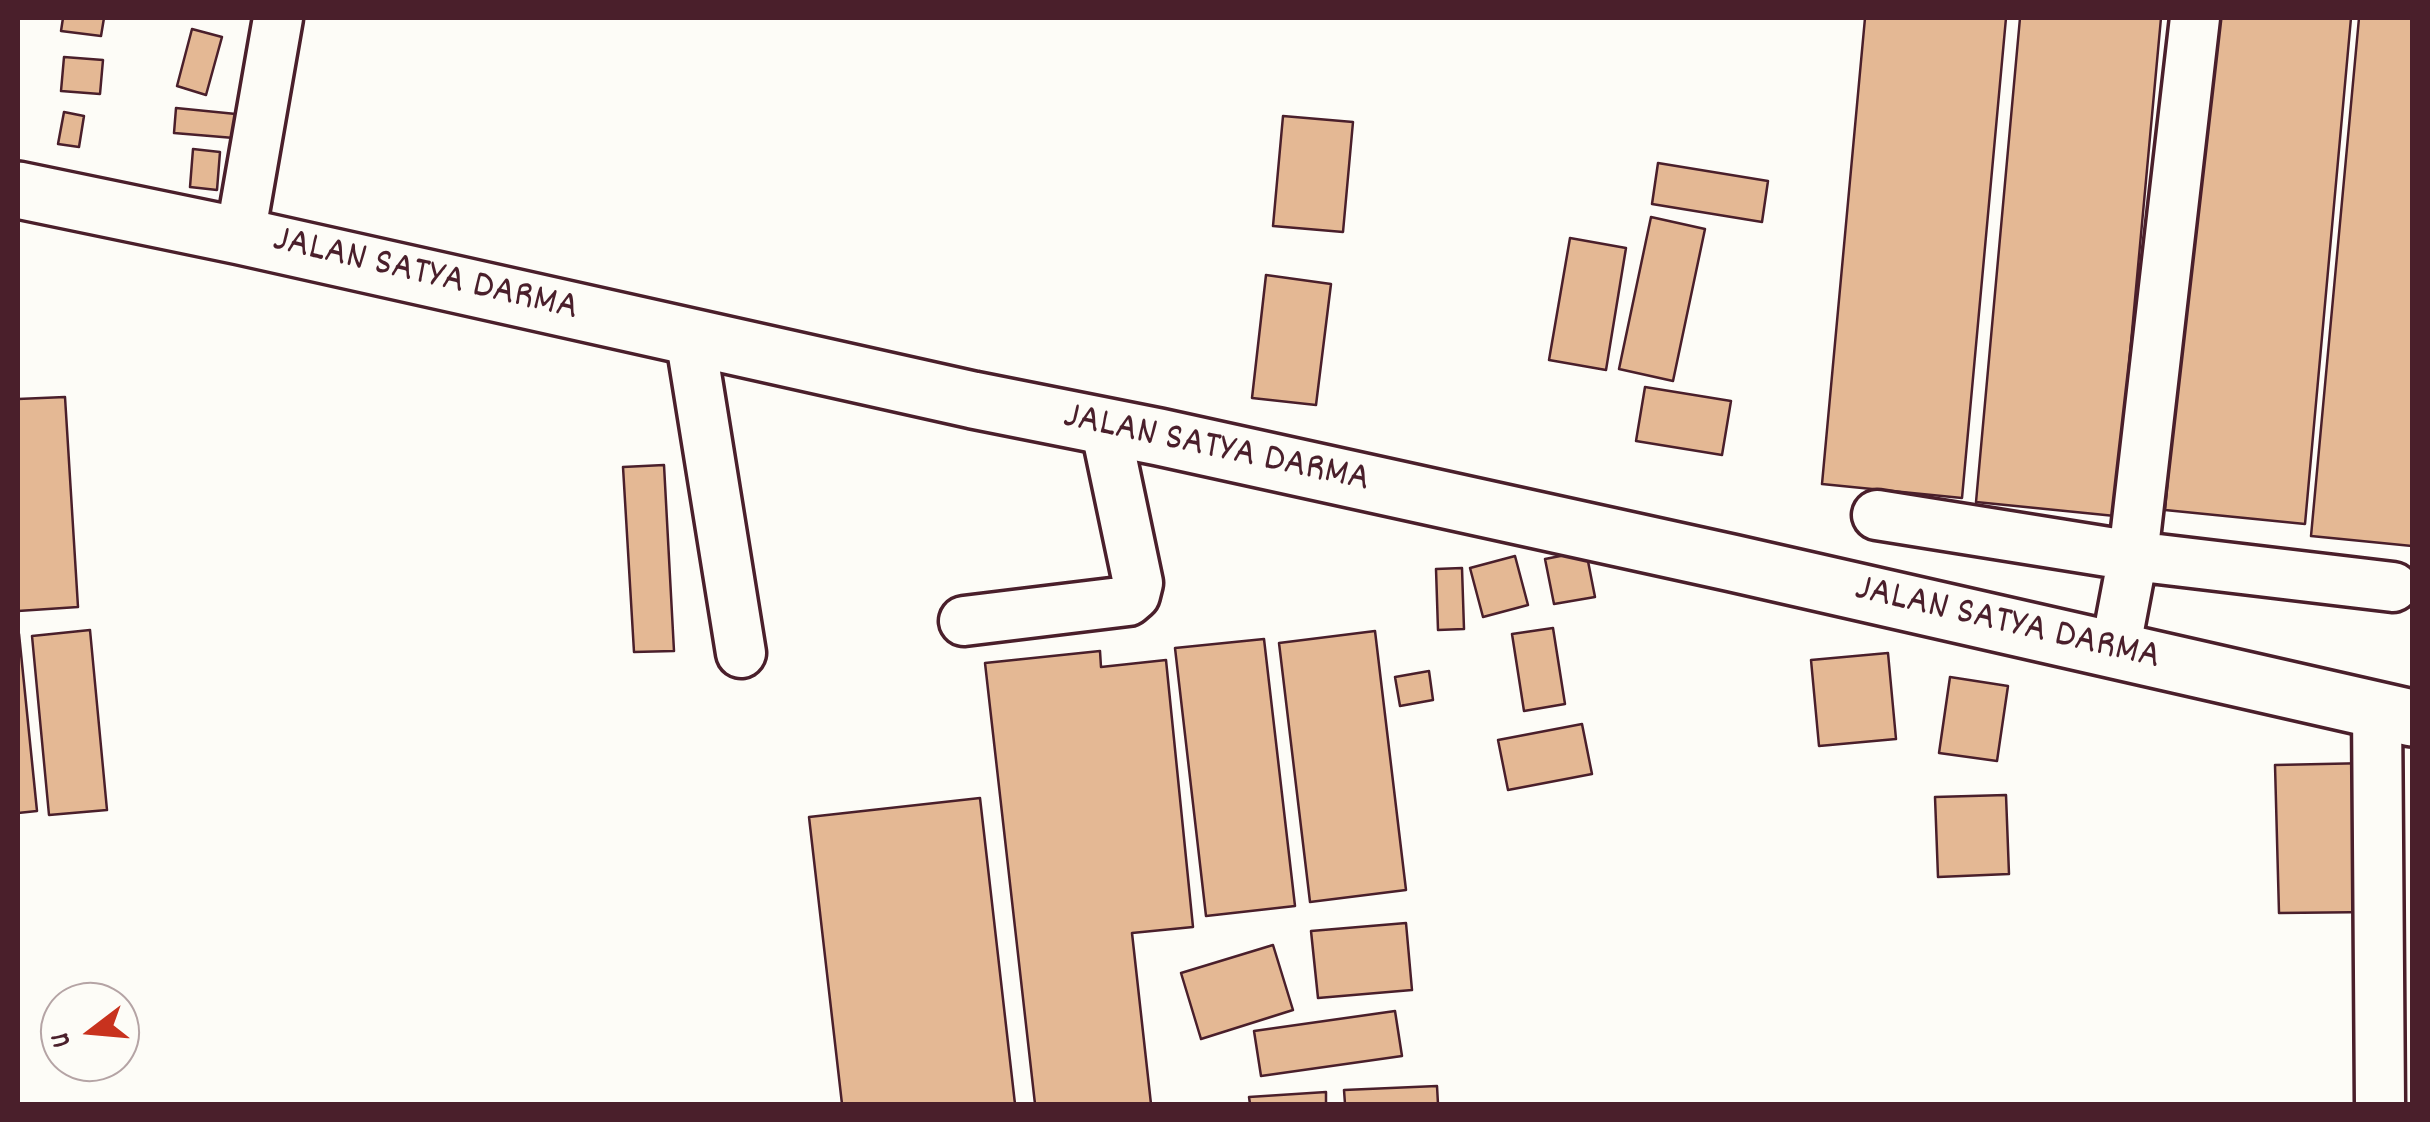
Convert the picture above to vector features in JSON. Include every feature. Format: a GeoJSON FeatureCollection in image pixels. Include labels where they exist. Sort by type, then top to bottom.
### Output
{"type":"FeatureCollection","features":[{"type":"Feature","properties":{"kind":"main road","name":"JALAN SATYA DARMA"},"geometry":{"type":"LineString","coordinates":[[18,190],[1768,571],[2395,714]]}},
{"type":"Feature","properties":{"kind":"street"},"geometry":{"type":"LineString","coordinates":[[240,236],[278,18]]}},
{"type":"Feature","properties":{"kind":"street"},"geometry":{"type":"LineString","coordinates":[[2115,652],[2133,556],[2195,18]]}},
{"type":"Feature","properties":{"kind":"street"},"geometry":{"type":"LineString","coordinates":[[690,336],[741,653]]}},
{"type":"Feature","properties":{"kind":"street"},"geometry":{"type":"LineString","coordinates":[[964,621],[1128,601],[1135,595],[1138,583],[1105,426]]}},
{"type":"Feature","properties":{"kind":"street"},"geometry":{"type":"LineString","coordinates":[[1877,515],[2133,556],[2393,587]]}},
{"type":"Feature","properties":{"kind":"street"},"geometry":{"type":"LineString","coordinates":[[2380,1104],[2395,714]]}},
{"type":"Feature","properties":{"kind":"building"},"geometry":{"type":"Polygon","coordinates":[[[63,18],[104,18],[101,36],[61,31],[63,18]]]}},
{"type":"Feature","properties":{"kind":"building"},"geometry":{"type":"Polygon","coordinates":[[[1865,18],[2006,18],[1962,498],[1822,484],[1865,18]]]}},
{"type":"Feature","properties":{"kind":"building"},"geometry":{"type":"Polygon","coordinates":[[[2020,18],[2161,18],[2115,516],[1976,502],[2020,18]]]}},
{"type":"Feature","properties":{"kind":"building"},"geometry":{"type":"Polygon","coordinates":[[[2210,18],[2351,18],[2305,524],[2165,510],[2210,18]]]}},
{"type":"Feature","properties":{"kind":"building"},"geometry":{"type":"Polygon","coordinates":[[[2359,18],[2412,18],[2412,546],[2311,536],[2359,18]]]}},
{"type":"Feature","properties":{"kind":"building"},"geometry":{"type":"Polygon","coordinates":[[[192,29],[222,37],[206,95],[177,86],[192,29]]]}},
{"type":"Feature","properties":{"kind":"building"},"geometry":{"type":"Polygon","coordinates":[[[64,57],[103,60],[100,94],[61,91],[64,57]]]}},
{"type":"Feature","properties":{"kind":"building"},"geometry":{"type":"Polygon","coordinates":[[[176,108],[236,114],[234,138],[174,133],[176,108]]]}},
{"type":"Feature","properties":{"kind":"building"},"geometry":{"type":"Polygon","coordinates":[[[64,112],[84,116],[79,147],[58,144],[64,112]]]}},
{"type":"Feature","properties":{"kind":"building"},"geometry":{"type":"Polygon","coordinates":[[[1283,116],[1353,122],[1343,232],[1273,226],[1283,116]]]}},
{"type":"Feature","properties":{"kind":"building"},"geometry":{"type":"Polygon","coordinates":[[[193,149],[220,152],[217,190],[190,187],[193,149]]]}},
{"type":"Feature","properties":{"kind":"building"},"geometry":{"type":"Polygon","coordinates":[[[1658,163],[1768,181],[1762,222],[1652,204],[1658,163]]]}},
{"type":"Feature","properties":{"kind":"building"},"geometry":{"type":"Polygon","coordinates":[[[1651,217],[1705,229],[1673,381],[1619,369],[1651,217]]]}},
{"type":"Feature","properties":{"kind":"building"},"geometry":{"type":"Polygon","coordinates":[[[1570,238],[1626,248],[1606,370],[1549,360],[1570,238]]]}},
{"type":"Feature","properties":{"kind":"building"},"geometry":{"type":"Polygon","coordinates":[[[1266,275],[1331,284],[1316,405],[1252,398],[1266,275]]]}},
{"type":"Feature","properties":{"kind":"building"},"geometry":{"type":"Polygon","coordinates":[[[1645,387],[1731,401],[1722,455],[1636,441],[1645,387]]]}},
{"type":"Feature","properties":{"kind":"building"},"geometry":{"type":"Polygon","coordinates":[[[65,397],[78,607],[18,611],[18,399],[65,397]]]}},
{"type":"Feature","properties":{"kind":"building"},"geometry":{"type":"Polygon","coordinates":[[[664,465],[674,651],[634,652],[623,467],[664,465]]]}},
{"type":"Feature","properties":{"kind":"building"},"geometry":{"type":"Polygon","coordinates":[[[1586,551],[1595,597],[1554,604],[1545,559],[1586,551]]]}},
{"type":"Feature","properties":{"kind":"building"},"geometry":{"type":"Polygon","coordinates":[[[1515,556],[1528,605],[1483,617],[1470,568],[1515,556]]]}},
{"type":"Feature","properties":{"kind":"building"},"geometry":{"type":"Polygon","coordinates":[[[1462,568],[1464,629],[1438,630],[1436,569],[1462,568]]]}},
{"type":"Feature","properties":{"kind":"building"},"geometry":{"type":"Polygon","coordinates":[[[1553,628],[1565,704],[1524,711],[1512,634],[1553,628]]]}},
{"type":"Feature","properties":{"kind":"building"},"geometry":{"type":"Polygon","coordinates":[[[90,630],[107,810],[49,815],[32,636],[90,630]]]}},
{"type":"Feature","properties":{"kind":"building"},"geometry":{"type":"Polygon","coordinates":[[[1375,631],[1406,890],[1310,902],[1279,643],[1375,631]]]}},
{"type":"Feature","properties":{"kind":"building"},"geometry":{"type":"Polygon","coordinates":[[[18,634],[37,811],[18,813],[18,634]]]}},
{"type":"Feature","properties":{"kind":"building"},"geometry":{"type":"Polygon","coordinates":[[[1264,639],[1295,906],[1206,916],[1175,648],[1264,639]]]}},
{"type":"Feature","properties":{"kind":"building"},"geometry":{"type":"Polygon","coordinates":[[[1100,651],[1101,667],[1166,660],[1193,927],[1132,933],[1151,1104],[1035,1104],[985,663],[1100,651]]]}},
{"type":"Feature","properties":{"kind":"building"},"geometry":{"type":"Polygon","coordinates":[[[1888,653],[1896,739],[1819,746],[1811,660],[1888,653]]]}},
{"type":"Feature","properties":{"kind":"building"},"geometry":{"type":"Polygon","coordinates":[[[1429,671],[1433,700],[1400,706],[1395,677],[1429,671]]]}},
{"type":"Feature","properties":{"kind":"building"},"geometry":{"type":"Polygon","coordinates":[[[1950,677],[2008,686],[1997,761],[1939,753],[1950,677]]]}},
{"type":"Feature","properties":{"kind":"building"},"geometry":{"type":"Polygon","coordinates":[[[1582,724],[1592,774],[1508,790],[1498,740],[1582,724]]]}},
{"type":"Feature","properties":{"kind":"building"},"geometry":{"type":"Polygon","coordinates":[[[2370,763],[2374,912],[2279,913],[2275,765],[2370,763]]]}},
{"type":"Feature","properties":{"kind":"building"},"geometry":{"type":"Polygon","coordinates":[[[2006,795],[2009,874],[1938,877],[1935,797],[2006,795]]]}},
{"type":"Feature","properties":{"kind":"building"},"geometry":{"type":"Polygon","coordinates":[[[980,798],[1015,1104],[842,1104],[809,817],[980,798]]]}},
{"type":"Feature","properties":{"kind":"building"},"geometry":{"type":"Polygon","coordinates":[[[1406,923],[1412,990],[1318,998],[1311,931],[1406,923]]]}},
{"type":"Feature","properties":{"kind":"building"},"geometry":{"type":"Polygon","coordinates":[[[1273,945],[1293,1010],[1201,1039],[1181,973],[1273,945]]]}},
{"type":"Feature","properties":{"kind":"building"},"geometry":{"type":"Polygon","coordinates":[[[1395,1011],[1402,1056],[1261,1076],[1254,1031],[1395,1011]]]}},
{"type":"Feature","properties":{"kind":"building"},"geometry":{"type":"Polygon","coordinates":[[[1437,1086],[1438,1104],[1345,1104],[1344,1090],[1437,1086]]]}},
{"type":"Feature","properties":{"kind":"building"},"geometry":{"type":"Polygon","coordinates":[[[1326,1092],[1326,1104],[1250,1104],[1249,1097],[1326,1092]]]}}]}
